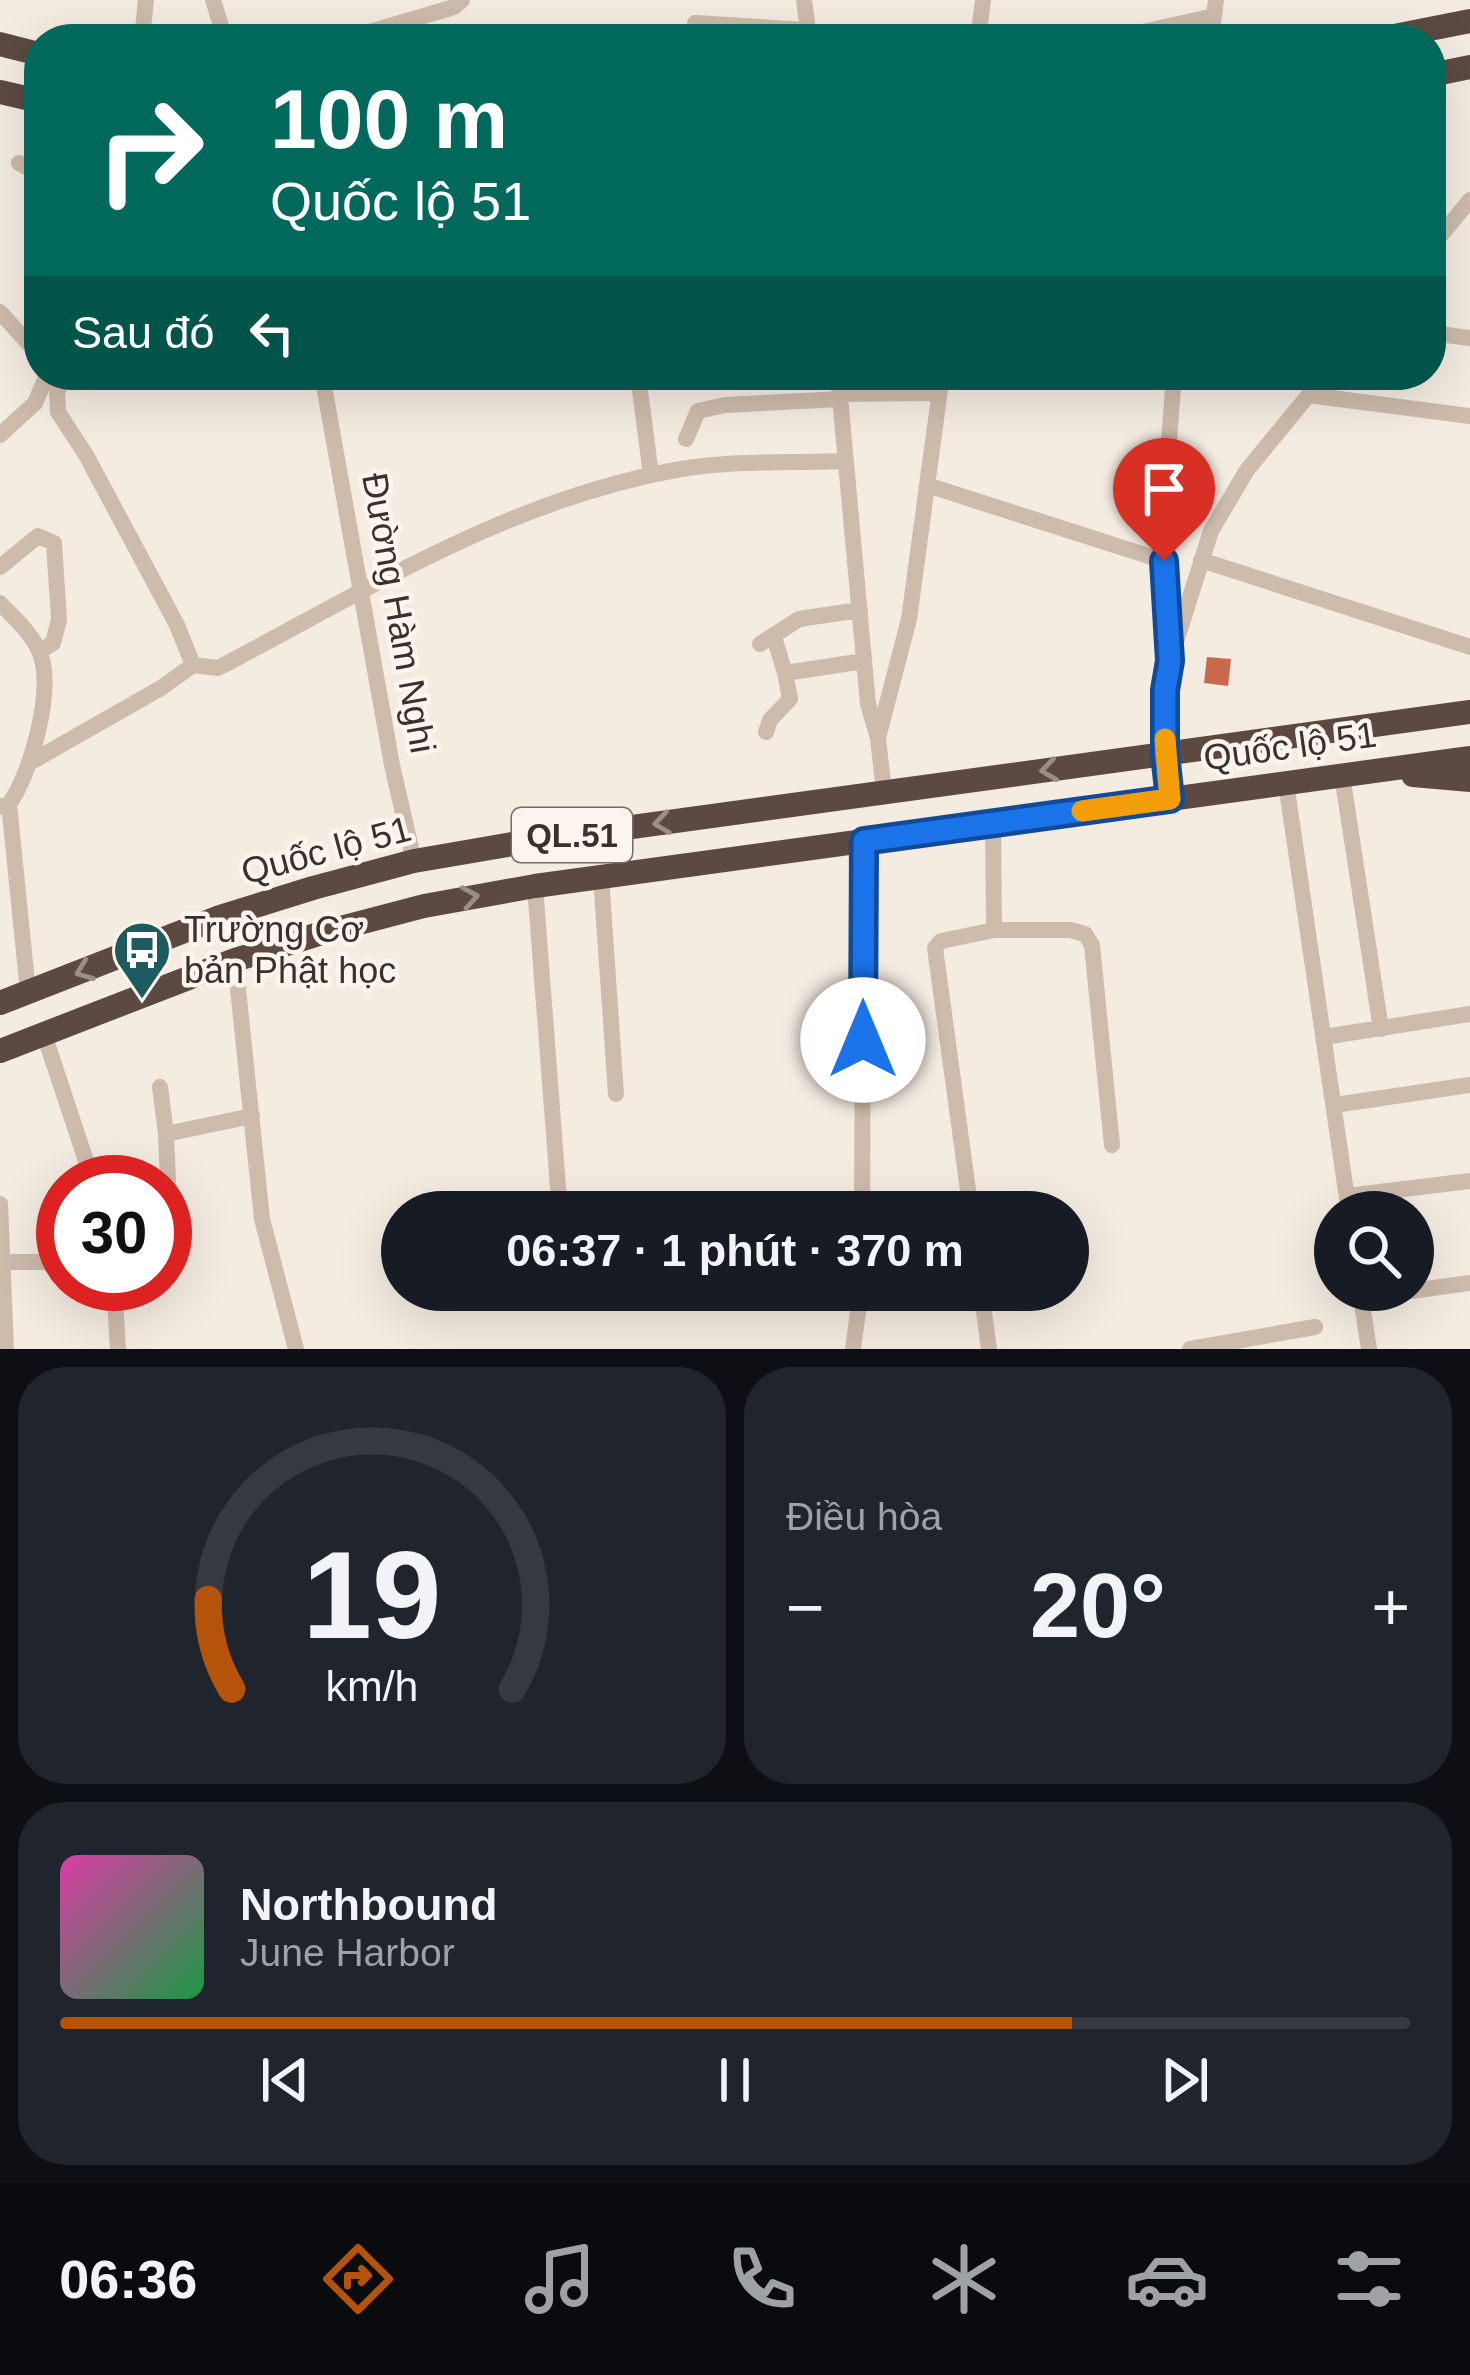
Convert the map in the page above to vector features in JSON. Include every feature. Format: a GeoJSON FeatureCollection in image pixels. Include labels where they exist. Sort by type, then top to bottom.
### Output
{"type":"FeatureCollection","features":[{"type":"Feature","properties":{"kind":"highway","name":"Quốc lộ 51"},"geometry":{"type":"LineString","coordinates":[[0,1003],[220,917],[415,861],[530,841],[1470,712]]}},
{"type":"Feature","properties":{"kind":"highway"},"geometry":{"type":"LineString","coordinates":[[1165,754],[1170,799]]}},
{"type":"Feature","properties":{"kind":"highway","name":"Quốc lộ 51"},"geometry":{"type":"LineString","coordinates":[[0,1051],[235,960],[424,905],[1470,758]]}},
{"type":"Feature","properties":{"kind":"highway","name":"QL.51"},"geometry":{"type":"LineString","coordinates":[[1369,772],[1470,780]]}},
{"type":"Feature","properties":{"kind":"highway"},"geometry":{"type":"LineString","coordinates":[[415,861],[424,905]]}},
{"type":"Feature","properties":{"kind":"street"},"geometry":{"type":"LineString","coordinates":[[397,24],[454,7],[462,0]]}},
{"type":"Feature","properties":{"kind":"street"},"geometry":{"type":"LineString","coordinates":[[1161,24],[1215,8]]}},
{"type":"Feature","properties":{"kind":"street"},"geometry":{"type":"LineString","coordinates":[[695,22],[714,24]]}},
{"type":"Feature","properties":{"kind":"street"},"geometry":{"type":"LineString","coordinates":[[19,163],[24,166]]}},
{"type":"Feature","properties":{"kind":"street"},"geometry":{"type":"LineString","coordinates":[[1446,229],[1470,200]]}},
{"type":"Feature","properties":{"kind":"street"},"geometry":{"type":"LineString","coordinates":[[0,312],[24,338]]}},
{"type":"Feature","properties":{"kind":"street"},"geometry":{"type":"LineString","coordinates":[[0,435],[35,403],[41,390]]}},
{"type":"Feature","properties":{"kind":"street"},"geometry":{"type":"LineString","coordinates":[[58,390],[58,412],[157,587],[193,665]]}},
{"type":"Feature","properties":{"kind":"street","name":"Đường Hàm Nghi"},"geometry":{"type":"LineString","coordinates":[[325,390],[392,766],[415,861]]}},
{"type":"Feature","properties":{"kind":"street"},"geometry":{"type":"LineString","coordinates":[[640,390],[651,475]]}},
{"type":"Feature","properties":{"kind":"street"},"geometry":{"type":"LineString","coordinates":[[686,439],[698,411],[833,390]]}},
{"type":"Feature","properties":{"kind":"street"},"geometry":{"type":"LineString","coordinates":[[840,390],[868,704],[884,792]]}},
{"type":"Feature","properties":{"kind":"street"},"geometry":{"type":"LineString","coordinates":[[878,739],[910,619],[940,390]]}},
{"type":"Feature","properties":{"kind":"street"},"geometry":{"type":"LineString","coordinates":[[1170,661],[1164,561],[1173,390]]}},
{"type":"Feature","properties":{"kind":"street"},"geometry":{"type":"LineString","coordinates":[[1165,754],[1170,661],[1211,531],[1235,488],[1312,390]]}},
{"type":"Feature","properties":{"kind":"street"},"geometry":{"type":"LineString","coordinates":[[1308,395],[1470,416]]}},
{"type":"Feature","properties":{"kind":"street"},"geometry":{"type":"LineString","coordinates":[[31,762],[193,665],[218,668],[362,587],[520,514],[609,484],[686,468],[846,460]]}},
{"type":"Feature","properties":{"kind":"street"},"geometry":{"type":"LineString","coordinates":[[930,486],[1164,561]]}},
{"type":"Feature","properties":{"kind":"street"},"geometry":{"type":"LineString","coordinates":[[0,567],[38,536],[54,543],[59,620],[53,643],[40,651]]}},
{"type":"Feature","properties":{"kind":"street"},"geometry":{"type":"LineString","coordinates":[[1201,560],[1470,647]]}},
{"type":"Feature","properties":{"kind":"street"},"geometry":{"type":"LineString","coordinates":[[0,603],[40,651],[45,670],[31,762],[5,806],[28,992]]}},
{"type":"Feature","properties":{"kind":"street"},"geometry":{"type":"LineString","coordinates":[[766,732],[770,720],[790,698],[785,673],[767,641],[799,619],[860,610]]}},
{"type":"Feature","properties":{"kind":"street"},"geometry":{"type":"LineString","coordinates":[[785,673],[864,661]]}},
{"type":"Feature","properties":{"kind":"street"},"geometry":{"type":"LineString","coordinates":[[1342,775],[1381,1029]]}},
{"type":"Feature","properties":{"kind":"street"},"geometry":{"type":"LineString","coordinates":[[1286,783],[1346,1191]]}},
{"type":"Feature","properties":{"kind":"street"},"geometry":{"type":"LineString","coordinates":[[993,823],[994,930]]}},
{"type":"Feature","properties":{"kind":"street"},"geometry":{"type":"LineString","coordinates":[[862,1191],[864,841]]}},
{"type":"Feature","properties":{"kind":"street"},"geometry":{"type":"LineString","coordinates":[[601,877],[616,1094]]}},
{"type":"Feature","properties":{"kind":"street"},"geometry":{"type":"LineString","coordinates":[[536,886],[558,1191]]}},
{"type":"Feature","properties":{"kind":"street"},"geometry":{"type":"LineString","coordinates":[[967,1191],[935,948],[941,941],[994,930],[1085,934],[1092,945],[1112,1144]]}},
{"type":"Feature","properties":{"kind":"street"},"geometry":{"type":"LineString","coordinates":[[235,960],[262,1219],[292,1348]]}},
{"type":"Feature","properties":{"kind":"street"},"geometry":{"type":"LineString","coordinates":[[1324,1037],[1470,1015]]}},
{"type":"Feature","properties":{"kind":"street"},"geometry":{"type":"LineString","coordinates":[[44,1034],[83,1155]]}},
{"type":"Feature","properties":{"kind":"street"},"geometry":{"type":"LineString","coordinates":[[1335,1105],[1470,1085]]}},
{"type":"Feature","properties":{"kind":"street"},"geometry":{"type":"LineString","coordinates":[[160,1087],[167,1155]]}},
{"type":"Feature","properties":{"kind":"street"},"geometry":{"type":"LineString","coordinates":[[166,1134],[252,1116]]}},
{"type":"Feature","properties":{"kind":"street"},"geometry":{"type":"LineString","coordinates":[[1417,1191],[1470,1181]]}},
{"type":"Feature","properties":{"kind":"street"},"geometry":{"type":"LineString","coordinates":[[0,1204],[6,1349]]}},
{"type":"Feature","properties":{"kind":"street"},"geometry":{"type":"LineString","coordinates":[[3,1262],[36,1262]]}},
{"type":"Feature","properties":{"kind":"street"},"geometry":{"type":"LineString","coordinates":[[1434,1287],[1470,1283]]}},
{"type":"Feature","properties":{"kind":"street"},"geometry":{"type":"LineString","coordinates":[[116,1311],[118,1349]]}},
{"type":"Feature","properties":{"kind":"street"},"geometry":{"type":"LineString","coordinates":[[853,1349],[858,1311]]}},
{"type":"Feature","properties":{"kind":"street"},"geometry":{"type":"LineString","coordinates":[[984,1311],[989,1349]]}},
{"type":"Feature","properties":{"kind":"street"},"geometry":{"type":"LineString","coordinates":[[1363,1311],[1369,1349]]}},
{"type":"Feature","properties":{"kind":"street"},"geometry":{"type":"LineString","coordinates":[[1190,1349],[1316,1328]]}},
{"type":"Feature","properties":{"kind":"building"},"geometry":{"type":"Polygon","coordinates":[[[1207,657],[1231,659],[1228,686],[1204,683],[1207,657]]]}},
{"type":"Feature","properties":{"kind":"slow traffic"},"geometry":{"type":"LineString","coordinates":[[1082,811],[1170,799],[1165,739]]}},
{"type":"Feature","properties":{"kind":"place","name":"Trường Cơ bản Phật học"},"geometry":{"type":"Point","coordinates":[142,1001]}},
{"type":"Feature","properties":{"kind":"route"},"geometry":{"type":"LineString","coordinates":[[863,1040],[864,841],[1170,799],[1165,754],[1170,661],[1164,561]]}}]}
